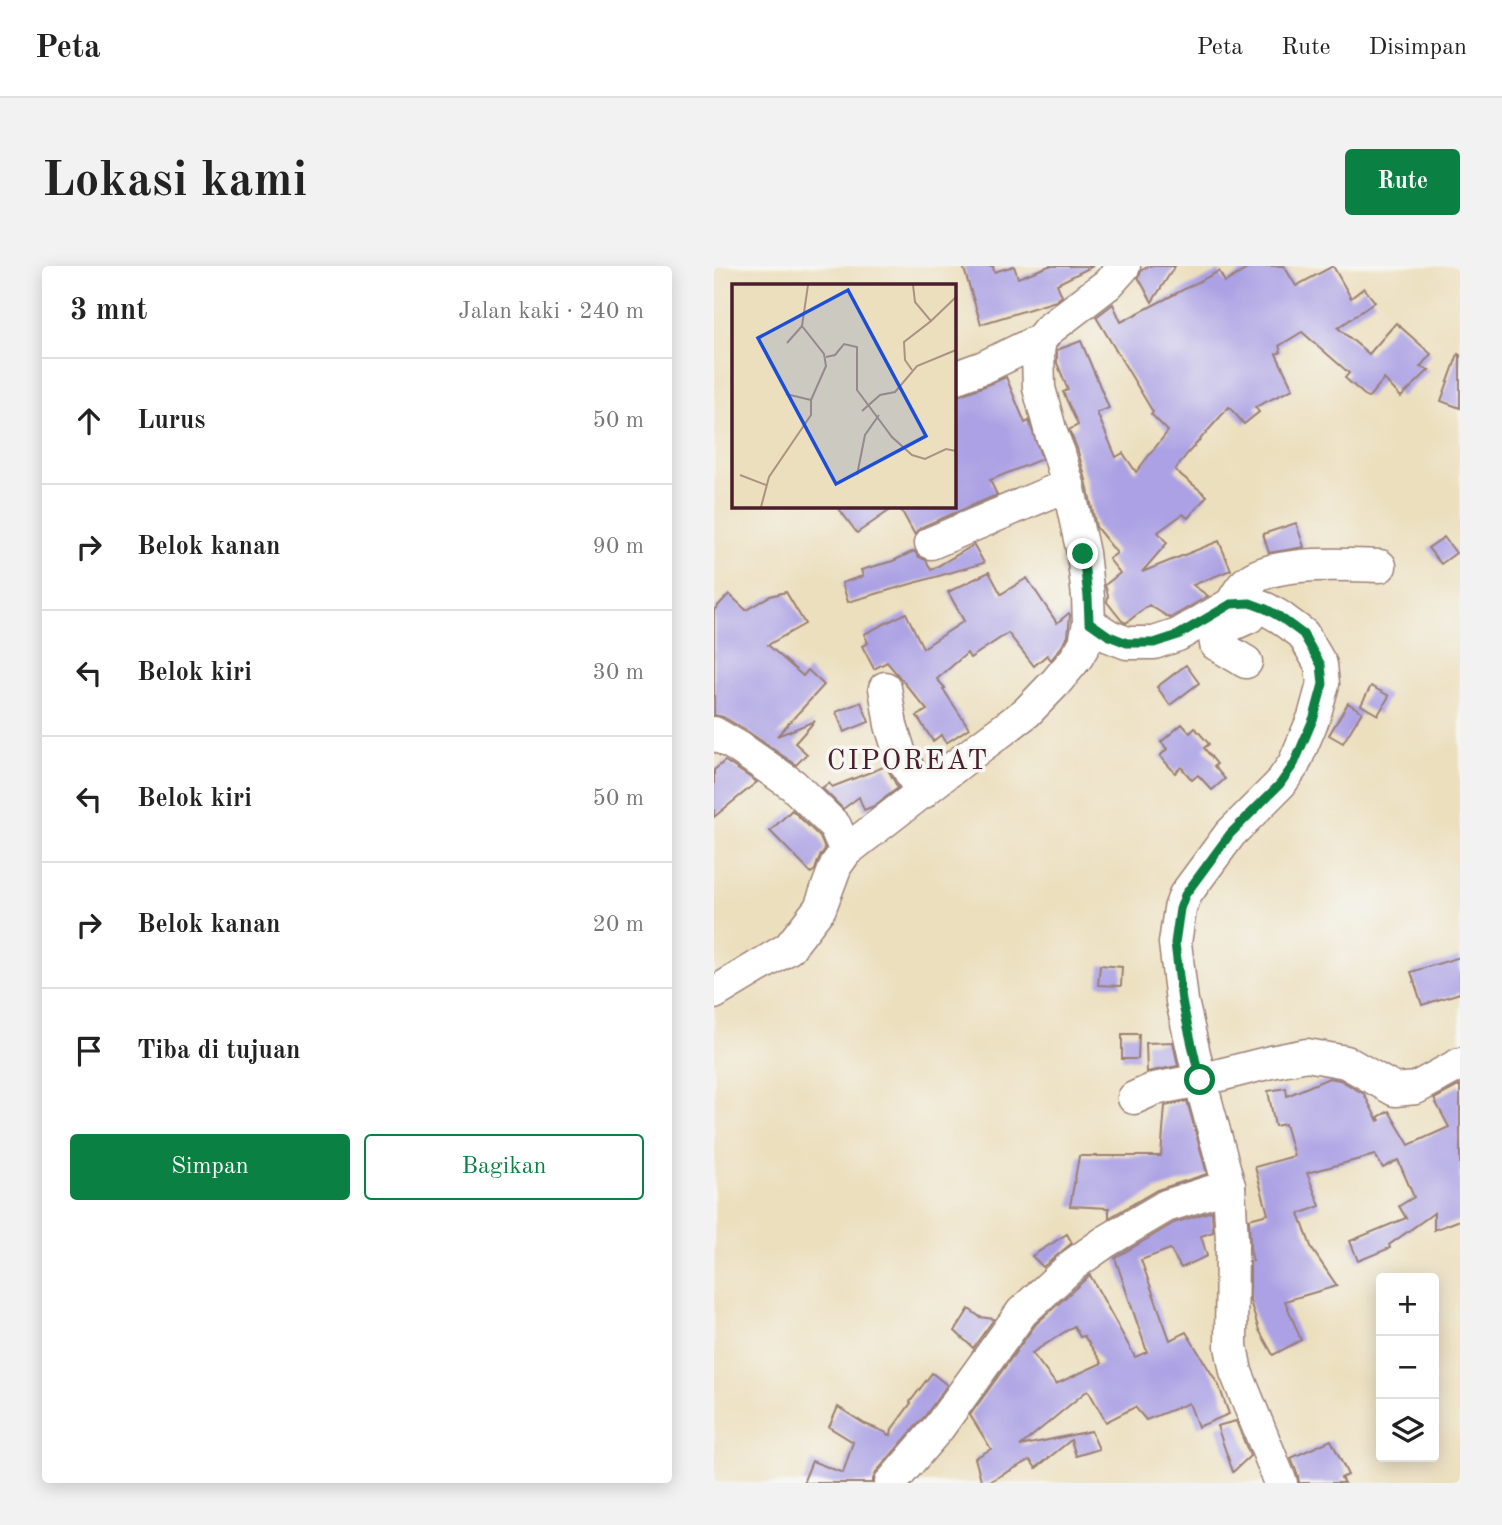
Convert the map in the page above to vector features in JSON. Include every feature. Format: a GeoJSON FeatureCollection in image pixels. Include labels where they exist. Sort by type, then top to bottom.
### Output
{"type":"FeatureCollection","features":[{"type":"Feature","properties":{"kind":"street"},"geometry":{"type":"LineString","coordinates":[[956,377],[1040,340],[1048,330],[1108,284],[1124,266]]}},
{"type":"Feature","properties":{"kind":"street"},"geometry":{"type":"LineString","coordinates":[[714,993],[789,948],[820,908],[836,865],[846,851],[1027,712],[1056,682],[1085,643],[1089,622],[1083,554],[1068,485],[1039,388],[1040,340]]}},
{"type":"Feature","properties":{"kind":"street"},"geometry":{"type":"LineString","coordinates":[[931,543],[1068,485]]}},
{"type":"Feature","properties":{"kind":"street"},"geometry":{"type":"LineString","coordinates":[[1231,604],[1242,586],[1254,577],[1275,570],[1314,565],[1380,566]]}},
{"type":"Feature","properties":{"kind":"street"},"geometry":{"type":"LineString","coordinates":[[1089,622],[1109,636],[1127,643],[1154,643],[1178,635],[1231,604],[1250,603],[1280,617],[1303,634],[1321,665],[1323,684],[1314,717],[1294,764],[1280,784],[1230,834],[1185,895],[1175,943],[1182,1001],[1229,1186],[1232,1241],[1231,1346],[1236,1372],[1281,1483]]}},
{"type":"Feature","properties":{"kind":"street"},"geometry":{"type":"LineString","coordinates":[[1246,662],[1216,644],[1215,637],[1220,630],[1266,609]]}},
{"type":"Feature","properties":{"kind":"street"},"geometry":{"type":"LineString","coordinates":[[885,688],[891,724],[900,754],[922,793]]}},
{"type":"Feature","properties":{"kind":"street"},"geometry":{"type":"LineString","coordinates":[[714,733],[793,785],[835,826],[846,851]]}},
{"type":"Feature","properties":{"kind":"street"},"geometry":{"type":"LineString","coordinates":[[1134,1098],[1154,1089],[1307,1055],[1346,1062],[1395,1090],[1416,1088],[1460,1064]]}},
{"type":"Feature","properties":{"kind":"street"},"geometry":{"type":"LineString","coordinates":[[891,1483],[939,1427],[1022,1312],[1074,1264],[1166,1206],[1229,1186]]}},
{"type":"Feature","properties":{"kind":"building"},"geometry":{"type":"Polygon","coordinates":[[[963,266],[993,266],[994,272],[1014,266],[1018,278],[1049,266],[1093,266],[1057,284],[1062,296],[1056,301],[981,324],[963,266]]]}},
{"type":"Feature","properties":{"kind":"building"},"geometry":{"type":"Polygon","coordinates":[[[1149,266],[1175,266],[1152,302],[1138,277],[1142,270],[1149,266]]]}},
{"type":"Feature","properties":{"kind":"building"},"geometry":{"type":"Polygon","coordinates":[[[1252,266],[1284,266],[1296,286],[1333,266],[1351,298],[1364,288],[1375,302],[1338,328],[1369,354],[1396,323],[1431,354],[1420,367],[1429,370],[1401,397],[1384,379],[1368,398],[1345,378],[1349,373],[1302,332],[1279,346],[1281,352],[1276,354],[1293,389],[1255,407],[1259,412],[1244,424],[1229,407],[1187,454],[1175,470],[1207,496],[1188,518],[1183,514],[1158,532],[1167,543],[1142,572],[1219,541],[1231,570],[1193,585],[1208,596],[1170,618],[1149,605],[1126,623],[1107,602],[1105,585],[1120,573],[1109,559],[1117,553],[1096,527],[1086,480],[1069,430],[1078,425],[1063,392],[1068,390],[1057,363],[1057,350],[1081,341],[1109,408],[1097,413],[1116,457],[1123,453],[1136,472],[1168,431],[1151,414],[1153,412],[1096,317],[1113,304],[1121,322],[1219,271],[1225,282],[1252,266]]]}},
{"type":"Feature","properties":{"kind":"building"},"geometry":{"type":"Polygon","coordinates":[[[1458,354],[1460,355],[1460,408],[1441,401],[1458,354]]]}},
{"type":"Feature","properties":{"kind":"building"},"geometry":{"type":"Polygon","coordinates":[[[1006,377],[1025,423],[1029,421],[1042,459],[990,480],[997,495],[924,526],[915,535],[900,508],[956,508],[956,396],[1006,377]]]}},
{"type":"Feature","properties":{"kind":"building"},"geometry":{"type":"Polygon","coordinates":[[[838,508],[893,508],[857,533],[838,508]]]}},
{"type":"Feature","properties":{"kind":"building"},"geometry":{"type":"Polygon","coordinates":[[[1296,523],[1304,547],[1269,553],[1263,534],[1296,523]]]}},
{"type":"Feature","properties":{"kind":"building"},"geometry":{"type":"Polygon","coordinates":[[[1444,537],[1456,553],[1441,564],[1428,548],[1444,537]]]}},
{"type":"Feature","properties":{"kind":"building"},"geometry":{"type":"Polygon","coordinates":[[[974,545],[984,563],[848,602],[842,583],[863,576],[861,570],[893,561],[914,551],[926,560],[931,570],[974,545]]]}},
{"type":"Feature","properties":{"kind":"building"},"geometry":{"type":"Polygon","coordinates":[[[989,572],[1001,594],[1027,578],[1057,623],[1069,613],[1068,636],[1051,660],[1047,655],[1034,666],[1008,633],[970,658],[967,653],[937,679],[969,728],[946,743],[941,735],[933,741],[917,716],[927,710],[887,662],[874,669],[862,646],[868,643],[864,634],[906,613],[923,648],[964,621],[948,592],[989,572]]]}},
{"type":"Feature","properties":{"kind":"building"},"geometry":{"type":"Polygon","coordinates":[[[786,592],[805,624],[768,645],[803,676],[808,670],[824,685],[777,736],[815,721],[795,743],[807,754],[796,765],[747,731],[723,717],[714,715],[714,610],[729,594],[746,610],[770,596],[786,592]]]}},
{"type":"Feature","properties":{"kind":"building"},"geometry":{"type":"Polygon","coordinates":[[[1186,665],[1199,683],[1170,705],[1157,687],[1186,665]]]}},
{"type":"Feature","properties":{"kind":"building"},"geometry":{"type":"Polygon","coordinates":[[[1371,686],[1389,696],[1378,715],[1361,705],[1371,686]]]}},
{"type":"Feature","properties":{"kind":"building"},"geometry":{"type":"Polygon","coordinates":[[[861,702],[869,722],[844,732],[836,712],[861,702]]]}},
{"type":"Feature","properties":{"kind":"building"},"geometry":{"type":"Polygon","coordinates":[[[1348,703],[1362,712],[1343,743],[1329,735],[1348,703]]]}},
{"type":"Feature","properties":{"kind":"building"},"geometry":{"type":"Polygon","coordinates":[[[1182,724],[1190,733],[1195,728],[1209,744],[1204,748],[1225,779],[1212,790],[1198,775],[1192,780],[1181,767],[1175,773],[1160,756],[1167,749],[1161,742],[1182,724]]]}},
{"type":"Feature","properties":{"kind":"building"},"geometry":{"type":"Polygon","coordinates":[[[725,761],[757,782],[714,817],[714,770],[725,761]]]}},
{"type":"Feature","properties":{"kind":"building"},"geometry":{"type":"Polygon","coordinates":[[[886,766],[898,788],[864,810],[859,797],[843,809],[822,788],[829,783],[832,787],[886,766]]]}},
{"type":"Feature","properties":{"kind":"building"},"geometry":{"type":"Polygon","coordinates":[[[792,810],[820,837],[825,849],[811,873],[770,831],[792,810]]]}},
{"type":"Feature","properties":{"kind":"building"},"geometry":{"type":"Polygon","coordinates":[[[1460,957],[1460,993],[1422,1005],[1411,972],[1460,957]]]}},
{"type":"Feature","properties":{"kind":"building"},"geometry":{"type":"Polygon","coordinates":[[[1100,965],[1122,967],[1121,986],[1098,985],[1100,965]]]}},
{"type":"Feature","properties":{"kind":"building"},"geometry":{"type":"Polygon","coordinates":[[[1122,1034],[1139,1034],[1138,1059],[1122,1059],[1122,1034]]]}},
{"type":"Feature","properties":{"kind":"building"},"geometry":{"type":"Polygon","coordinates":[[[1173,1042],[1178,1066],[1147,1072],[1146,1043],[1173,1042]]]}},
{"type":"Feature","properties":{"kind":"building"},"geometry":{"type":"Polygon","coordinates":[[[1329,1078],[1340,1080],[1364,1094],[1378,1121],[1378,1117],[1389,1111],[1409,1145],[1449,1127],[1434,1099],[1460,1085],[1460,1220],[1434,1230],[1434,1213],[1389,1245],[1390,1248],[1358,1261],[1350,1241],[1406,1218],[1399,1206],[1414,1197],[1398,1160],[1383,1168],[1375,1155],[1307,1173],[1320,1206],[1299,1214],[1312,1249],[1337,1286],[1285,1301],[1301,1340],[1273,1355],[1259,1330],[1250,1301],[1250,1261],[1253,1261],[1249,1219],[1268,1214],[1255,1167],[1294,1156],[1285,1124],[1275,1126],[1268,1091],[1286,1088],[1287,1096],[1329,1078]]]}},
{"type":"Feature","properties":{"kind":"building"},"geometry":{"type":"Polygon","coordinates":[[[1187,1101],[1207,1174],[1157,1190],[1109,1218],[1109,1208],[1070,1206],[1079,1156],[1161,1156],[1165,1106],[1187,1101]]]}},
{"type":"Feature","properties":{"kind":"building"},"geometry":{"type":"Polygon","coordinates":[[[1212,1211],[1213,1232],[1201,1236],[1207,1256],[1181,1268],[1170,1249],[1141,1260],[1170,1340],[1186,1332],[1219,1386],[1229,1414],[1198,1427],[1189,1403],[1146,1420],[1135,1407],[1106,1422],[1088,1390],[1020,1446],[1091,1431],[1099,1449],[1076,1456],[1071,1440],[1036,1468],[1030,1460],[987,1483],[982,1483],[975,1458],[991,1449],[970,1415],[1036,1324],[1090,1275],[1135,1357],[1147,1352],[1115,1258],[1174,1223],[1212,1211]],[[1074,1326],[1032,1353],[1056,1384],[1102,1363],[1084,1336],[1080,1337],[1074,1326]]]}},
{"type":"Feature","properties":{"kind":"building"},"geometry":{"type":"Polygon","coordinates":[[[1067,1234],[1072,1243],[1043,1267],[1032,1256],[1067,1234]]]}},
{"type":"Feature","properties":{"kind":"building"},"geometry":{"type":"Polygon","coordinates":[[[969,1309],[980,1317],[994,1319],[973,1348],[955,1331],[969,1309]]]}},
{"type":"Feature","properties":{"kind":"building"},"geometry":{"type":"Polygon","coordinates":[[[932,1373],[947,1385],[925,1416],[877,1471],[873,1483],[803,1483],[812,1461],[843,1473],[853,1442],[829,1427],[838,1407],[865,1424],[891,1435],[892,1429],[932,1373]]]}},
{"type":"Feature","properties":{"kind":"building"},"geometry":{"type":"Polygon","coordinates":[[[1236,1421],[1250,1456],[1233,1472],[1217,1426],[1236,1421]]]}},
{"type":"Feature","properties":{"kind":"building"},"geometry":{"type":"Polygon","coordinates":[[[1331,1440],[1348,1475],[1341,1478],[1344,1483],[1299,1483],[1291,1458],[1331,1440]]]}},
{"type":"Feature","properties":{"kind":"district","name":"CIPOREAT"},"geometry":{"type":"Point","coordinates":[908,759]}},
{"type":"Feature","properties":{"kind":"route"},"geometry":{"type":"LineString","coordinates":[[1083,554],[1089,622],[1109,636],[1127,643],[1154,643],[1178,635],[1231,604],[1250,603],[1280,617],[1303,634],[1321,665],[1323,684],[1314,717],[1294,764],[1280,784],[1230,834],[1185,895],[1180,909],[1175,943],[1182,1001],[1200,1080]]}}]}
